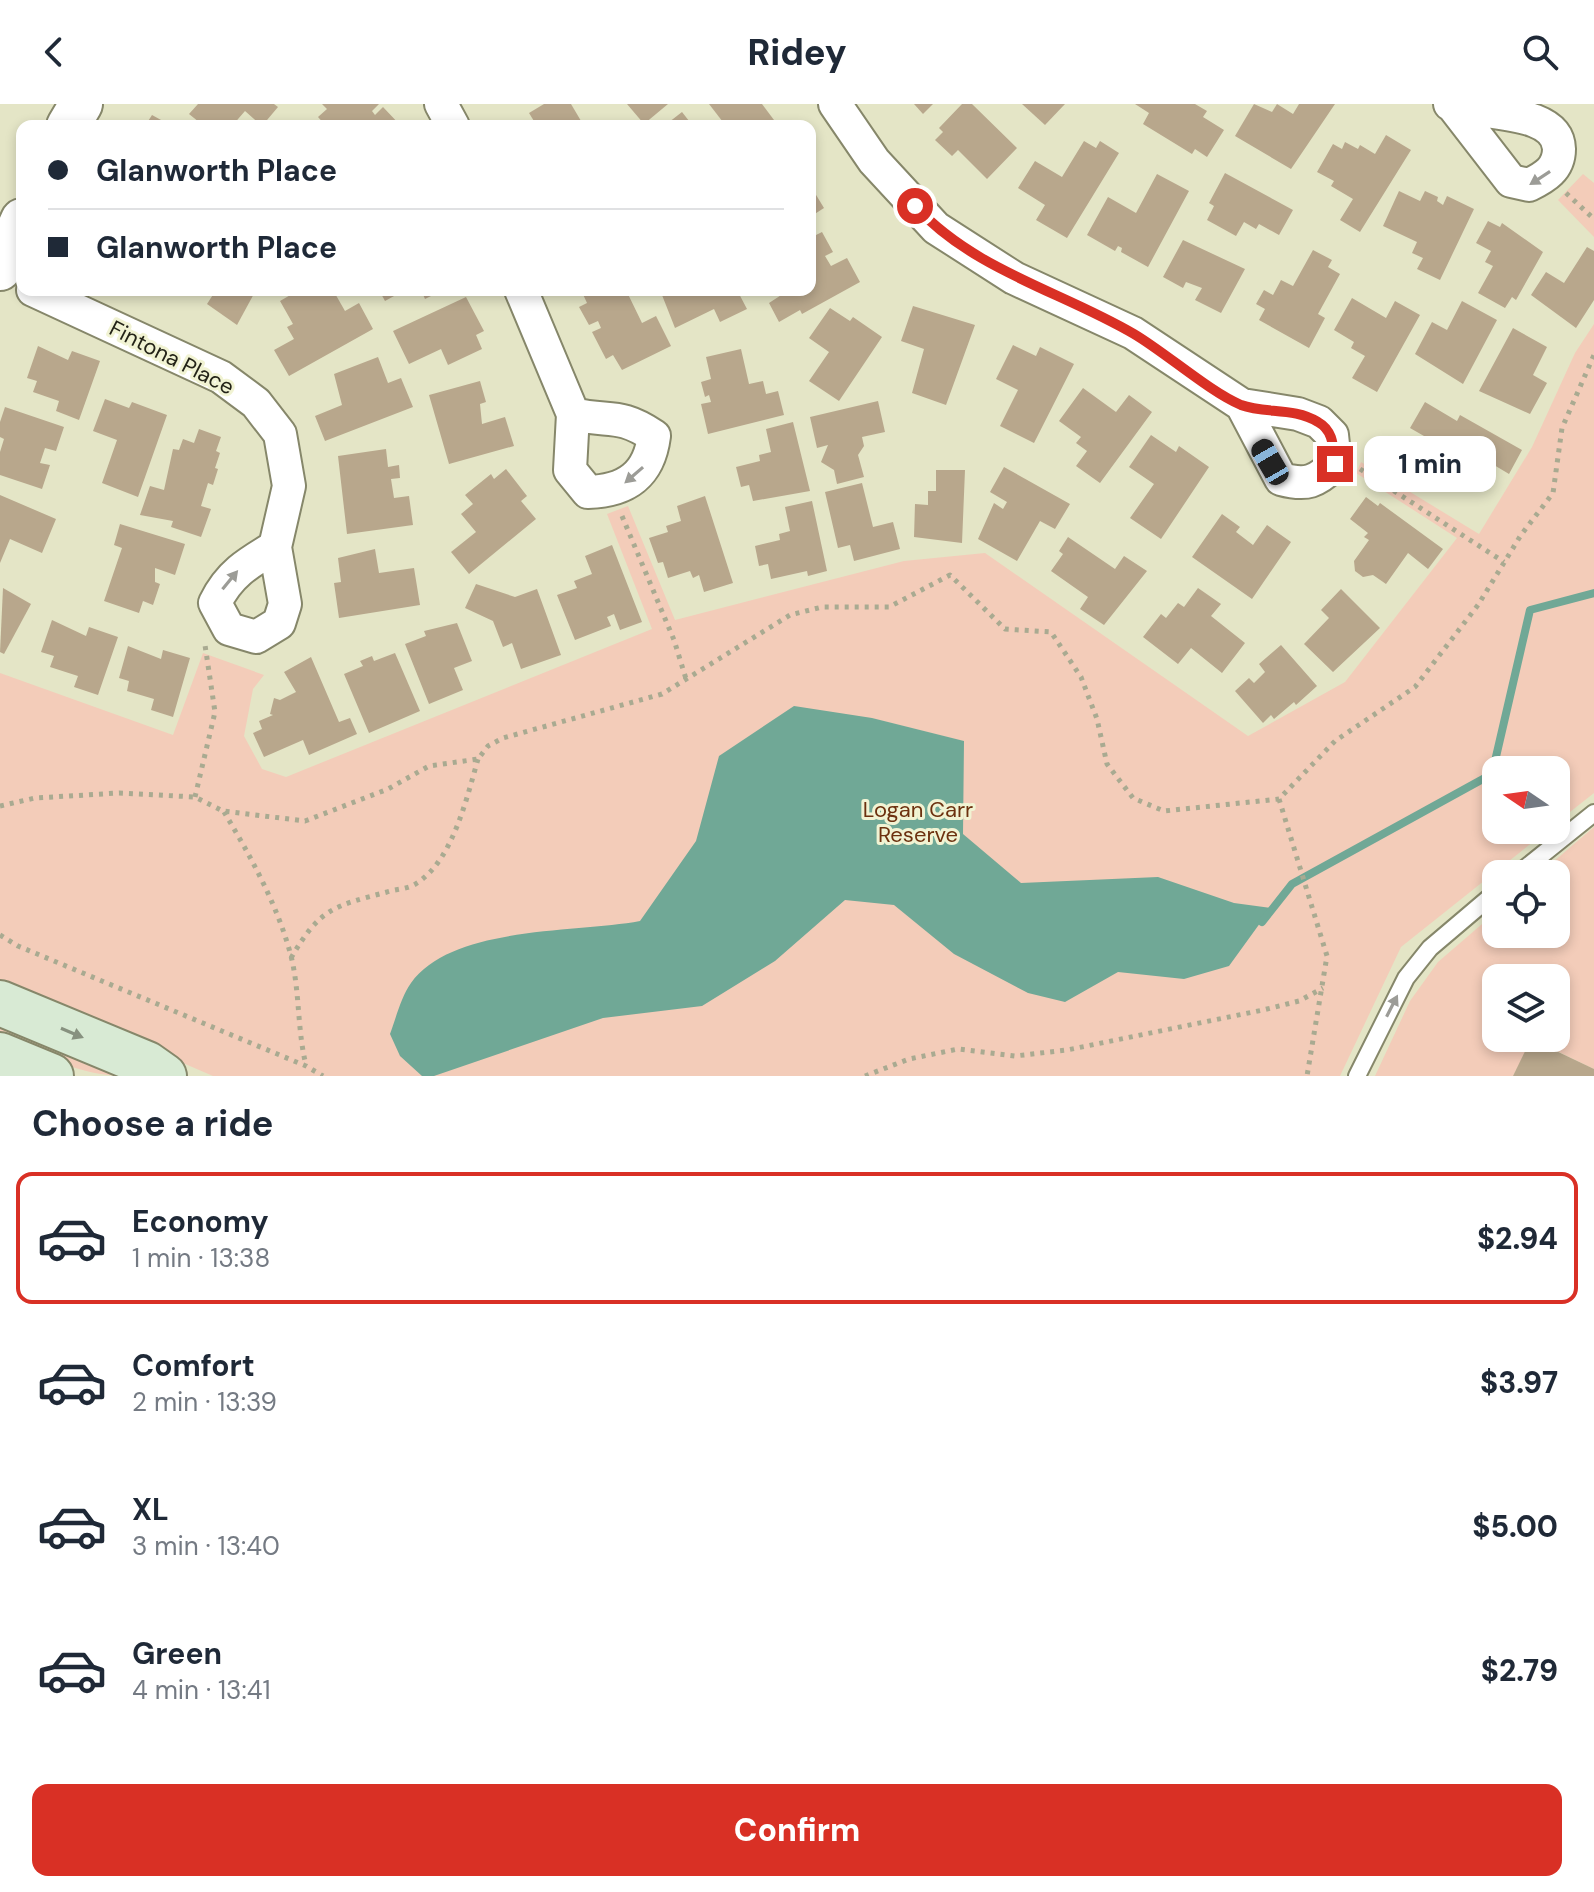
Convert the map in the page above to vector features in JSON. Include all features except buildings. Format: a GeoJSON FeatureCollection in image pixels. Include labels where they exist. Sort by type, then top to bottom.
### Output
{"type":"FeatureCollection","features":[{"type":"Feature","properties":{"kind":"main road"},"geometry":{"type":"LineString","coordinates":[[0,1003],[147,1064],[164,1076]]}},
{"type":"Feature","properties":{"kind":"main road"},"geometry":{"type":"LineString","coordinates":[[0,1055],[51,1076]]}},
{"type":"Feature","properties":{"kind":"street"},"geometry":{"type":"LineString","coordinates":[[835,104],[874,161],[936,228],[1014,278],[1133,333],[1242,405],[1298,414],[1319,422],[1332,435],[1335,464],[1317,481],[1301,484],[1281,479],[1242,405]]}},
{"type":"Feature","properties":{"kind":"street"},"geometry":{"type":"LineString","coordinates":[[1451,105],[1519,115],[1550,127],[1559,143],[1559,158],[1548,175],[1529,185],[1511,181],[1451,105]]}},
{"type":"Feature","properties":{"kind":"street"},"geometry":{"type":"LineString","coordinates":[[0,272],[16,234]]}},
{"type":"Feature","properties":{"kind":"street","name":"Fintona Place"},"geometry":{"type":"LineString","coordinates":[[46,296],[221,377],[256,403],[280,434],[289,486],[275,547]]}},
{"type":"Feature","properties":{"kind":"street"},"geometry":{"type":"LineString","coordinates":[[524,296],[573,414],[570,470],[588,492],[611,491],[630,480],[651,460],[654,436],[632,421],[573,414]]}},
{"type":"Feature","properties":{"kind":"lane"},"geometry":{"type":"LineString","coordinates":[[1535,860],[1594,813]]}},
{"type":"Feature","properties":{"kind":"lane"},"geometry":{"type":"LineString","coordinates":[[1357,1076],[1406,978],[1430,948],[1482,904]]}},
{"type":"Feature","properties":{"kind":"path"},"geometry":{"type":"LineString","coordinates":[[1548,175],[1594,219]]}},
{"type":"Feature","properties":{"kind":"path"},"geometry":{"type":"LineString","coordinates":[[291,958],[315,920],[340,904],[415,885],[429,873],[460,822],[478,759],[488,746],[503,738],[662,694],[687,682],[790,615],[822,607],[889,607],[950,575],[1005,629],[1051,632],[1081,677],[1097,719],[1107,764],[1133,798],[1164,811],[1279,799],[1335,741],[1415,687],[1478,605],[1553,493],[1562,428],[1594,355]]}},
{"type":"Feature","properties":{"kind":"path"},"geometry":{"type":"LineString","coordinates":[[1335,464],[1363,469],[1504,562]]}},
{"type":"Feature","properties":{"kind":"path"},"geometry":{"type":"LineString","coordinates":[[611,491],[674,640],[687,682]]}},
{"type":"Feature","properties":{"kind":"path"},"geometry":{"type":"LineString","coordinates":[[195,797],[215,712],[203,632]]}},
{"type":"Feature","properties":{"kind":"path"},"geometry":{"type":"LineString","coordinates":[[0,806],[35,798],[119,793],[195,797],[223,811],[305,821],[388,789],[429,766],[478,759]]}},
{"type":"Feature","properties":{"kind":"path"},"geometry":{"type":"LineString","coordinates":[[1279,799],[1282,818],[1327,956],[1307,1076]]}},
{"type":"Feature","properties":{"kind":"path"},"geometry":{"type":"LineString","coordinates":[[223,811],[262,885],[291,958],[306,1066]]}},
{"type":"Feature","properties":{"kind":"path"},"geometry":{"type":"LineString","coordinates":[[0,935],[18,946],[306,1066],[323,1076]]}},
{"type":"Feature","properties":{"kind":"path"},"geometry":{"type":"LineString","coordinates":[[865,1076],[909,1059],[958,1049],[1015,1056],[1067,1050],[1263,1010],[1299,1001],[1323,988]]}},
{"type":"Feature","properties":{"kind":"green space"},"geometry":{"type":"Polygon","coordinates":[[[1583,174],[1594,183],[1594,237],[1558,200],[1583,174]]]}},
{"type":"Feature","properties":{"kind":"green space","name":"Logan Carr Reserve"},"geometry":{"type":"Polygon","coordinates":[[[1594,324],[1594,793],[1570,812],[1570,756],[1482,756],[1482,844],[1530,844],[1510,860],[1482,860],[1482,883],[1401,947],[1340,1076],[213,1076],[0,984],[0,673],[173,735],[203,653],[264,675],[253,689],[244,736],[262,769],[286,777],[652,629],[607,514],[628,506],[675,620],[904,561],[985,553],[1248,736],[1345,682],[1457,538],[1356,473],[1361,462],[1479,534],[1532,447],[1575,353],[1594,324]]]}},
{"type":"Feature","properties":{"kind":"green space"},"geometry":{"type":"Polygon","coordinates":[[[1594,827],[1594,1069],[1559,1052],[1570,1052],[1570,964],[1482,964],[1482,1052],[1525,1052],[1513,1076],[1375,1076],[1410,1001],[1438,962],[1482,924],[1482,948],[1570,948],[1570,860],[1555,860],[1594,827]]]}},
{"type":"Feature","properties":{"kind":"green space"},"geometry":{"type":"Polygon","coordinates":[[[0,1016],[126,1076],[77,1068],[0,1036],[0,1016]]]}},
{"type":"Feature","properties":{"kind":"water"},"geometry":{"type":"Polygon","coordinates":[[[794,706],[872,718],[964,741],[963,834],[1021,883],[1158,877],[1234,903],[1271,908],[1229,966],[1184,979],[1118,972],[1065,1002],[1028,993],[954,954],[894,905],[845,900],[775,961],[702,1006],[603,1018],[434,1076],[422,1076],[400,1056],[390,1034],[407,989],[430,964],[485,941],[640,921],[696,841],[719,756],[794,706]]]}},
{"type":"Feature","properties":{"kind":"waterway"},"geometry":{"type":"LineString","coordinates":[[1262,922],[1292,884],[1492,774],[1530,610],[1594,593]]}},
{"type":"Feature","properties":{"kind":"route"},"geometry":{"type":"LineString","coordinates":[[915,206],[936,228],[1014,278],[1133,333],[1242,405],[1298,414],[1319,422],[1332,435],[1335,464]]}}]}
